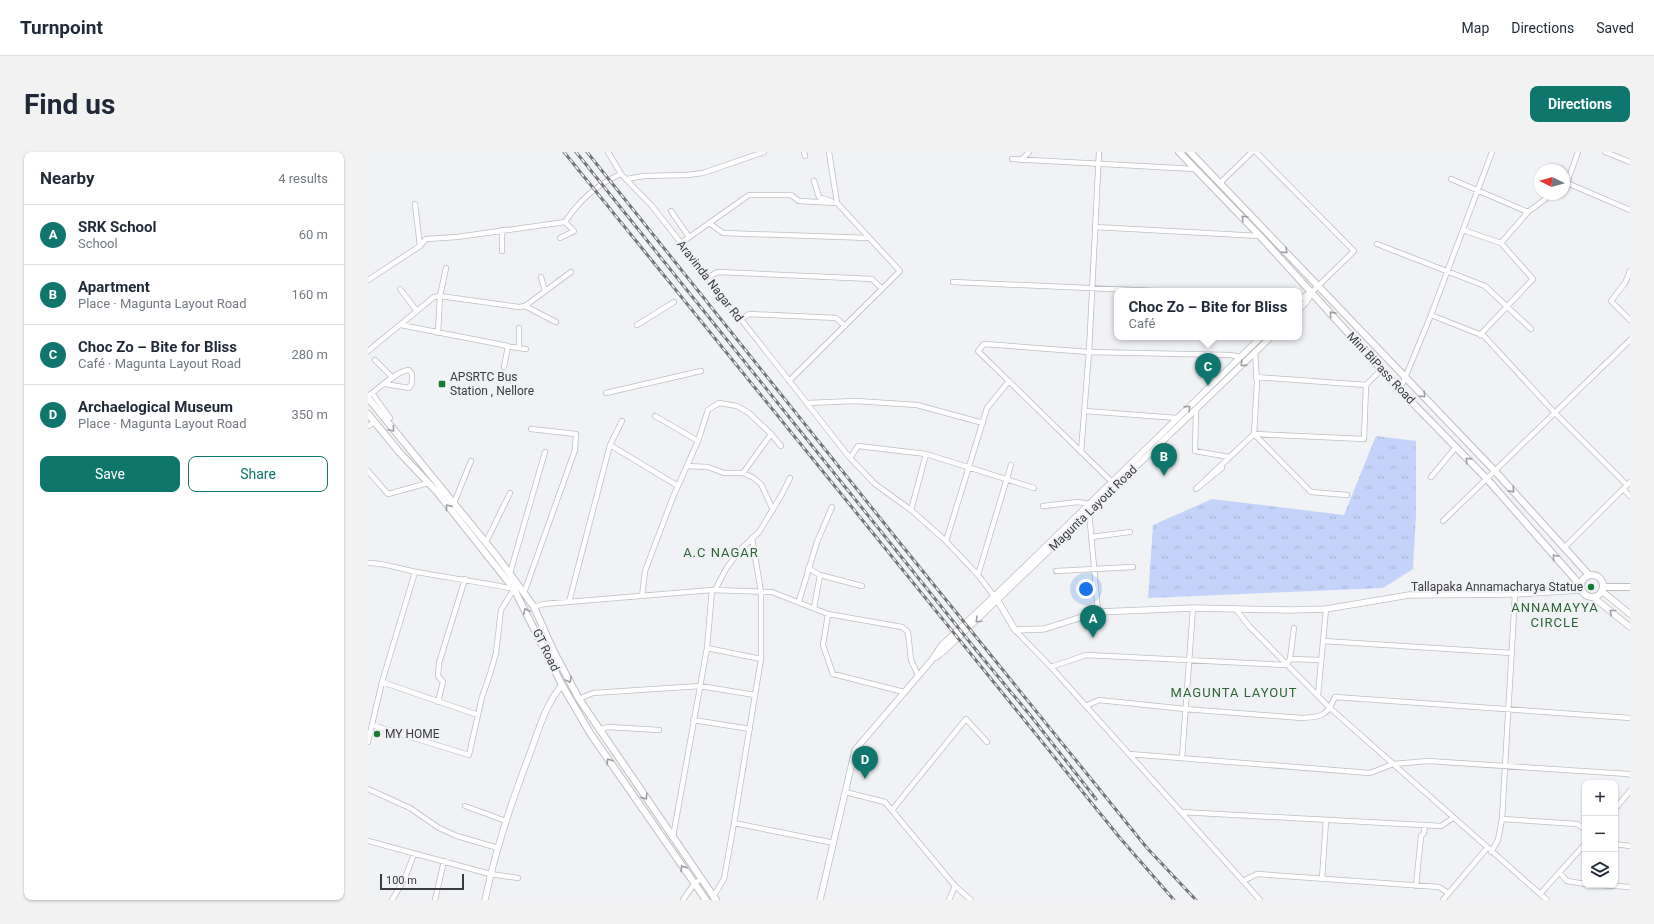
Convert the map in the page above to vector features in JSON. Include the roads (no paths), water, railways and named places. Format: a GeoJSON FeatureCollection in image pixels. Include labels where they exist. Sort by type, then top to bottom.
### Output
{"type":"FeatureCollection","features":[{"type":"Feature","properties":{"kind":"main road","name":"Mini BiPass Road"},"geometry":{"type":"LineString","coordinates":[[1179,152],[1260,236],[1400,390],[1487,478],[1581,588]]}},
{"type":"Feature","properties":{"kind":"main road"},"geometry":{"type":"LineString","coordinates":[[1190,152],[1494,470],[1589,575]]}},
{"type":"Feature","properties":{"kind":"main road"},"geometry":{"type":"LineString","coordinates":[[369,396],[486,542],[534,607],[554,652],[579,699],[714,898]]}},
{"type":"Feature","properties":{"kind":"main road","name":"GT Road"},"geometry":{"type":"LineString","coordinates":[[368,414],[400,453],[428,483],[514,589],[562,685],[590,733],[706,900]]}},
{"type":"Feature","properties":{"kind":"main road"},"geometry":{"type":"LineString","coordinates":[[1593,574],[1600,577],[1602,580],[1603,589],[1600,594],[1593,597],[1586,596],[1581,588],[1583,579],[1589,575],[1593,574]]}},
{"type":"Feature","properties":{"kind":"main road"},"geometry":{"type":"LineString","coordinates":[[1603,589],[1630,587]]}},
{"type":"Feature","properties":{"kind":"street","name":"Aravinda Nagar Rd"},"geometry":{"type":"LineString","coordinates":[[609,152],[621,174],[652,206],[850,458],[875,484],[911,510],[946,541],[978,575],[996,599]]}},
{"type":"Feature","properties":{"kind":"street"},"geometry":{"type":"LineString","coordinates":[[626,179],[644,176],[703,173],[764,152]]}},
{"type":"Feature","properties":{"kind":"street"},"geometry":{"type":"LineString","coordinates":[[829,152],[837,203]]}},
{"type":"Feature","properties":{"kind":"street"},"geometry":{"type":"LineString","coordinates":[[1021,160],[1029,152]]}},
{"type":"Feature","properties":{"kind":"street"},"geometry":{"type":"LineString","coordinates":[[1081,452],[1089,352],[1099,152]]}},
{"type":"Feature","properties":{"kind":"street"},"geometry":{"type":"LineString","coordinates":[[1220,183],[1252,152]]}},
{"type":"Feature","properties":{"kind":"street"},"geometry":{"type":"LineString","coordinates":[[1256,152],[1354,251],[1312,292],[1302,306]]}},
{"type":"Feature","properties":{"kind":"street"},"geometry":{"type":"LineString","coordinates":[[1400,390],[1448,272],[1492,152]]}},
{"type":"Feature","properties":{"kind":"street"},"geometry":{"type":"LineString","coordinates":[[1570,172],[1578,152]]}},
{"type":"Feature","properties":{"kind":"street"},"geometry":{"type":"LineString","coordinates":[[1605,152],[1630,162]]}},
{"type":"Feature","properties":{"kind":"street"},"geometry":{"type":"LineString","coordinates":[[1012,159],[1098,165],[1195,169]]}},
{"type":"Feature","properties":{"kind":"street"},"geometry":{"type":"LineString","coordinates":[[368,280],[420,246],[426,239],[457,237],[565,222],[573,210],[588,195],[607,180],[621,174]]}},
{"type":"Feature","properties":{"kind":"street"},"geometry":{"type":"LineString","coordinates":[[1451,179],[1478,189],[1528,212]]}},
{"type":"Feature","properties":{"kind":"street"},"geometry":{"type":"LineString","coordinates":[[789,381],[900,271],[837,203],[819,197],[814,181]]}},
{"type":"Feature","properties":{"kind":"street"},"geometry":{"type":"LineString","coordinates":[[1570,186],[1630,210]]}},
{"type":"Feature","properties":{"kind":"street"},"geometry":{"type":"LineString","coordinates":[[681,243],[749,195],[791,195],[800,202],[837,203]]}},
{"type":"Feature","properties":{"kind":"street"},"geometry":{"type":"LineString","coordinates":[[1501,243],[1528,212],[1544,200]]}},
{"type":"Feature","properties":{"kind":"street"},"geometry":{"type":"LineString","coordinates":[[415,204],[420,246]]}},
{"type":"Feature","properties":{"kind":"street"},"geometry":{"type":"LineString","coordinates":[[671,211],[689,237]]}},
{"type":"Feature","properties":{"kind":"street"},"geometry":{"type":"LineString","coordinates":[[560,238],[574,231],[565,222]]}},
{"type":"Feature","properties":{"kind":"street"},"geometry":{"type":"LineString","coordinates":[[709,223],[724,233],[869,238]]}},
{"type":"Feature","properties":{"kind":"street"},"geometry":{"type":"LineString","coordinates":[[1095,227],[1260,236]]}},
{"type":"Feature","properties":{"kind":"street"},"geometry":{"type":"LineString","coordinates":[[502,230],[502,251]]}},
{"type":"Feature","properties":{"kind":"street"},"geometry":{"type":"LineString","coordinates":[[1463,230],[1501,243],[1532,280],[1480,335]]}},
{"type":"Feature","properties":{"kind":"street"},"geometry":{"type":"LineString","coordinates":[[1377,244],[1485,286],[1531,329]]}},
{"type":"Feature","properties":{"kind":"street"},"geometry":{"type":"LineString","coordinates":[[438,332],[440,296],[446,268]]}},
{"type":"Feature","properties":{"kind":"street"},"geometry":{"type":"LineString","coordinates":[[1630,271],[1625,283],[1611,301],[1630,320]]}},
{"type":"Feature","properties":{"kind":"street"},"geometry":{"type":"LineString","coordinates":[[368,351],[434,297],[440,296],[519,307],[525,306],[571,272]]}},
{"type":"Feature","properties":{"kind":"street"},"geometry":{"type":"LineString","coordinates":[[708,277],[718,272],[872,279],[882,289]]}},
{"type":"Feature","properties":{"kind":"street"},"geometry":{"type":"LineString","coordinates":[[541,278],[545,291]]}},
{"type":"Feature","properties":{"kind":"street"},"geometry":{"type":"LineString","coordinates":[[952,282],[1114,289]]}},
{"type":"Feature","properties":{"kind":"street"},"geometry":{"type":"LineString","coordinates":[[400,289],[417,311]]}},
{"type":"Feature","properties":{"kind":"street"},"geometry":{"type":"LineString","coordinates":[[1302,297],[1312,292]]}},
{"type":"Feature","properties":{"kind":"street"},"geometry":{"type":"LineString","coordinates":[[637,325],[674,302]]}},
{"type":"Feature","properties":{"kind":"street"},"geometry":{"type":"LineString","coordinates":[[525,306],[556,322]]}},
{"type":"Feature","properties":{"kind":"street"},"geometry":{"type":"LineString","coordinates":[[741,319],[749,314],[836,318],[845,326]]}},
{"type":"Feature","properties":{"kind":"street"},"geometry":{"type":"LineString","coordinates":[[1431,315],[1484,336],[1555,413],[1628,483],[1564,548]]}},
{"type":"Feature","properties":{"kind":"street"},"geometry":{"type":"LineString","coordinates":[[401,325],[504,346],[526,349]]}},
{"type":"Feature","properties":{"kind":"street"},"geometry":{"type":"LineString","coordinates":[[519,328],[519,348]]}},
{"type":"Feature","properties":{"kind":"street","name":"Magunta Layout Road"},"geometry":{"type":"LineString","coordinates":[[820,900],[855,750],[931,661],[945,650],[996,599],[1088,504],[1258,340]]}},
{"type":"Feature","properties":{"kind":"street","name":"Magunta Layout Road"},"geometry":{"type":"LineString","coordinates":[[996,599],[1268,340]]}},
{"type":"Feature","properties":{"kind":"street"},"geometry":{"type":"LineString","coordinates":[[1443,521],[1630,340]]}},
{"type":"Feature","properties":{"kind":"street"},"geometry":{"type":"LineString","coordinates":[[1112,482],[978,351],[984,344],[1089,352],[1230,355],[1241,357]]}},
{"type":"Feature","properties":{"kind":"street"},"geometry":{"type":"LineString","coordinates":[[504,346],[508,346],[504,367]]}},
{"type":"Feature","properties":{"kind":"street"},"geometry":{"type":"LineString","coordinates":[[1255,352],[1256,377],[1254,434],[1311,492],[1347,495]]}},
{"type":"Feature","properties":{"kind":"street"},"geometry":{"type":"LineString","coordinates":[[375,360],[393,378]]}},
{"type":"Feature","properties":{"kind":"street"},"geometry":{"type":"LineString","coordinates":[[1222,468],[1196,488],[1254,434],[1364,439],[1366,385],[1382,369]]}},
{"type":"Feature","properties":{"kind":"street"},"geometry":{"type":"LineString","coordinates":[[385,384],[409,388],[412,383],[412,374],[409,370],[404,370],[393,378],[385,384],[369,396],[390,418]]}},
{"type":"Feature","properties":{"kind":"street"},"geometry":{"type":"LineString","coordinates":[[606,393],[701,371]]}},
{"type":"Feature","properties":{"kind":"street"},"geometry":{"type":"LineString","coordinates":[[1256,377],[1366,385]]}},
{"type":"Feature","properties":{"kind":"street"},"geometry":{"type":"LineString","coordinates":[[946,541],[982,423],[992,401],[1009,381]]}},
{"type":"Feature","properties":{"kind":"street"},"geometry":{"type":"LineString","coordinates":[[807,404],[856,401],[917,405],[982,423]]}},
{"type":"Feature","properties":{"kind":"street"},"geometry":{"type":"LineString","coordinates":[[642,596],[645,571],[678,486],[698,441],[708,410],[719,404],[737,406],[764,425],[781,446]]}},
{"type":"Feature","properties":{"kind":"street"},"geometry":{"type":"LineString","coordinates":[[1196,409],[1195,451],[1229,457]]}},
{"type":"Feature","properties":{"kind":"street"},"geometry":{"type":"LineString","coordinates":[[1085,411],[1177,418]]}},
{"type":"Feature","properties":{"kind":"street"},"geometry":{"type":"LineString","coordinates":[[654,416],[698,441]]}},
{"type":"Feature","properties":{"kind":"street"},"geometry":{"type":"LineString","coordinates":[[569,602],[610,445],[622,421]]}},
{"type":"Feature","properties":{"kind":"street"},"geometry":{"type":"LineString","coordinates":[[368,426],[375,422]]}},
{"type":"Feature","properties":{"kind":"street"},"geometry":{"type":"LineString","coordinates":[[524,593],[575,450],[576,434],[531,429]]}},
{"type":"Feature","properties":{"kind":"street"},"geometry":{"type":"LineString","coordinates":[[742,473],[771,434]]}},
{"type":"Feature","properties":{"kind":"street"},"geometry":{"type":"LineString","coordinates":[[610,445],[678,486]]}},
{"type":"Feature","properties":{"kind":"street"},"geometry":{"type":"LineString","coordinates":[[850,458],[858,446],[926,454],[1034,488]]}},
{"type":"Feature","properties":{"kind":"street"},"geometry":{"type":"LineString","coordinates":[[1431,477],[1456,447]]}},
{"type":"Feature","properties":{"kind":"street"},"geometry":{"type":"LineString","coordinates":[[510,573],[545,452]]}},
{"type":"Feature","properties":{"kind":"street"},"geometry":{"type":"LineString","coordinates":[[911,510],[926,454]]}},
{"type":"Feature","properties":{"kind":"street"},"geometry":{"type":"LineString","coordinates":[[454,503],[471,461]]}},
{"type":"Feature","properties":{"kind":"street"},"geometry":{"type":"LineString","coordinates":[[978,575],[1011,465]]}},
{"type":"Feature","properties":{"kind":"street"},"geometry":{"type":"LineString","coordinates":[[687,466],[708,467],[724,473],[742,473],[752,477],[761,484],[773,510]]}},
{"type":"Feature","properties":{"kind":"street"},"geometry":{"type":"LineString","coordinates":[[368,472],[388,494],[428,483]]}},
{"type":"Feature","properties":{"kind":"street"},"geometry":{"type":"LineString","coordinates":[[673,837],[707,648],[713,590],[726,569],[740,551],[759,532],[790,478]]}},
{"type":"Feature","properties":{"kind":"street"},"geometry":{"type":"LineString","coordinates":[[1623,489],[1630,496]]}},
{"type":"Feature","properties":{"kind":"street"},"geometry":{"type":"LineString","coordinates":[[486,542],[510,493]]}},
{"type":"Feature","properties":{"kind":"street"},"geometry":{"type":"LineString","coordinates":[[1044,506],[1078,502],[1088,504]]}},
{"type":"Feature","properties":{"kind":"street"},"geometry":{"type":"LineString","coordinates":[[799,601],[817,542],[832,507]]}},
{"type":"Feature","properties":{"kind":"street"},"geometry":{"type":"LineString","coordinates":[[1089,511],[1098,612]]}},
{"type":"Feature","properties":{"kind":"street"},"geometry":{"type":"LineString","coordinates":[[1091,536],[1130,532]]}},
{"type":"Feature","properties":{"kind":"street"},"geometry":{"type":"LineString","coordinates":[[714,898],[724,879],[761,658],[762,592],[752,538]]}},
{"type":"Feature","properties":{"kind":"street"},"geometry":{"type":"LineString","coordinates":[[368,563],[378,563],[415,572],[465,579],[514,589],[501,610],[496,653],[478,716],[469,755],[372,725]]}},
{"type":"Feature","properties":{"kind":"street"},"geometry":{"type":"LineString","coordinates":[[1056,571],[1133,567]]}},
{"type":"Feature","properties":{"kind":"street"},"geometry":{"type":"LineString","coordinates":[[808,568],[820,575],[862,586]]}},
{"type":"Feature","properties":{"kind":"street"},"geometry":{"type":"LineString","coordinates":[[368,742],[382,682],[415,572]]}},
{"type":"Feature","properties":{"kind":"street"},"geometry":{"type":"LineString","coordinates":[[814,608],[820,575]]}},
{"type":"Feature","properties":{"kind":"street"},"geometry":{"type":"LineString","coordinates":[[438,702],[443,682],[438,676],[439,663],[465,579]]}},
{"type":"Feature","properties":{"kind":"street"},"geometry":{"type":"LineString","coordinates":[[1015,630],[1044,629],[1098,612],[1193,608],[1289,610],[1326,608],[1409,595],[1515,594],[1581,588]]}},
{"type":"Feature","properties":{"kind":"street"},"geometry":{"type":"LineString","coordinates":[[1603,589],[1630,614]]}},
{"type":"Feature","properties":{"kind":"street"},"geometry":{"type":"LineString","coordinates":[[534,607],[544,604],[713,590],[772,592],[799,601],[828,614],[898,626],[906,630],[909,636],[911,660],[918,675]]}},
{"type":"Feature","properties":{"kind":"street"},"geometry":{"type":"LineString","coordinates":[[1442,900],[1498,840],[1502,819],[1506,766],[1515,594]]}},
{"type":"Feature","properties":{"kind":"street"},"geometry":{"type":"LineString","coordinates":[[1593,597],[1630,627]]}},
{"type":"Feature","properties":{"kind":"street"},"geometry":{"type":"LineString","coordinates":[[996,599],[1015,630],[1086,706],[1260,900]]}},
{"type":"Feature","properties":{"kind":"street"},"geometry":{"type":"LineString","coordinates":[[1182,758],[1193,608]]}},
{"type":"Feature","properties":{"kind":"street"},"geometry":{"type":"LineString","coordinates":[[1235,608],[1249,626],[1330,708],[1547,900]]}},
{"type":"Feature","properties":{"kind":"street"},"geometry":{"type":"LineString","coordinates":[[1318,695],[1326,608]]}},
{"type":"Feature","properties":{"kind":"street"},"geometry":{"type":"LineString","coordinates":[[828,614],[823,646],[833,674],[904,692]]}},
{"type":"Feature","properties":{"kind":"street"},"geometry":{"type":"LineString","coordinates":[[1286,664],[1290,659],[1294,628]]}},
{"type":"Feature","properties":{"kind":"street"},"geometry":{"type":"LineString","coordinates":[[1323,641],[1512,653]]}},
{"type":"Feature","properties":{"kind":"street"},"geometry":{"type":"LineString","coordinates":[[707,648],[761,658]]}},
{"type":"Feature","properties":{"kind":"street"},"geometry":{"type":"LineString","coordinates":[[1050,667],[1086,655],[1189,661],[1286,664]]}},
{"type":"Feature","properties":{"kind":"street"},"geometry":{"type":"LineString","coordinates":[[1290,659],[1321,660]]}},
{"type":"Feature","properties":{"kind":"street"},"geometry":{"type":"LineString","coordinates":[[382,682],[478,716]]}},
{"type":"Feature","properties":{"kind":"street"},"geometry":{"type":"LineString","coordinates":[[485,900],[490,874],[506,821],[543,716],[554,694],[562,685]]}},
{"type":"Feature","properties":{"kind":"street"},"geometry":{"type":"LineString","coordinates":[[579,699],[592,693],[700,686],[755,695]]}},
{"type":"Feature","properties":{"kind":"street"},"geometry":{"type":"LineString","coordinates":[[1086,706],[1098,700],[1186,709],[1302,718],[1320,717],[1330,708],[1335,697],[1509,708],[1630,718]]}},
{"type":"Feature","properties":{"kind":"street"},"geometry":{"type":"LineString","coordinates":[[892,810],[966,719],[987,742]]}},
{"type":"Feature","properties":{"kind":"street"},"geometry":{"type":"LineString","coordinates":[[693,720],[750,730]]}},
{"type":"Feature","properties":{"kind":"street"},"geometry":{"type":"LineString","coordinates":[[599,730],[608,727],[659,730]]}},
{"type":"Feature","properties":{"kind":"street"},"geometry":{"type":"LineString","coordinates":[[1129,754],[1370,773],[1393,764],[1428,761],[1630,775]]}},
{"type":"Feature","properties":{"kind":"street"},"geometry":{"type":"LineString","coordinates":[[368,789],[410,808],[439,828],[457,836],[498,848]]}},
{"type":"Feature","properties":{"kind":"street"},"geometry":{"type":"LineString","coordinates":[[1618,805],[1630,791]]}},
{"type":"Feature","properties":{"kind":"street"},"geometry":{"type":"LineString","coordinates":[[846,792],[885,802],[955,886],[971,900]]}},
{"type":"Feature","properties":{"kind":"street"},"geometry":{"type":"LineString","coordinates":[[465,806],[506,821]]}},
{"type":"Feature","properties":{"kind":"street"},"geometry":{"type":"LineString","coordinates":[[1181,812],[1441,826],[1453,818]]}},
{"type":"Feature","properties":{"kind":"street"},"geometry":{"type":"LineString","coordinates":[[1502,819],[1577,824],[1582,827]]}},
{"type":"Feature","properties":{"kind":"street"},"geometry":{"type":"LineString","coordinates":[[1322,879],[1326,820]]}},
{"type":"Feature","properties":{"kind":"street"},"geometry":{"type":"LineString","coordinates":[[734,823],[834,843]]}},
{"type":"Feature","properties":{"kind":"street"},"geometry":{"type":"LineString","coordinates":[[1416,886],[1421,836],[1424,833],[1425,825]]}},
{"type":"Feature","properties":{"kind":"street"},"geometry":{"type":"LineString","coordinates":[[368,841],[490,874],[518,878]]}},
{"type":"Feature","properties":{"kind":"street"},"geometry":{"type":"LineString","coordinates":[[1618,844],[1630,846]]}},
{"type":"Feature","properties":{"kind":"street"},"geometry":{"type":"LineString","coordinates":[[1540,894],[1582,847]]}},
{"type":"Feature","properties":{"kind":"street"},"geometry":{"type":"LineString","coordinates":[[392,900],[405,878],[414,854]]}},
{"type":"Feature","properties":{"kind":"street"},"geometry":{"type":"LineString","coordinates":[[435,900],[444,862]]}},
{"type":"Feature","properties":{"kind":"street"},"geometry":{"type":"LineString","coordinates":[[1560,873],[1567,881],[1582,884]]}},
{"type":"Feature","properties":{"kind":"street"},"geometry":{"type":"LineString","coordinates":[[1243,881],[1257,874],[1439,888],[1448,893]]}},
{"type":"Feature","properties":{"kind":"street"},"geometry":{"type":"LineString","coordinates":[[683,900],[694,884],[701,879]]}},
{"type":"Feature","properties":{"kind":"street"},"geometry":{"type":"LineString","coordinates":[[949,900],[955,886]]}},
{"type":"Feature","properties":{"kind":"street"},"geometry":{"type":"LineString","coordinates":[[1618,886],[1630,887]]}},
{"type":"Feature","properties":{"kind":"railway"},"geometry":{"type":"LineString","coordinates":[[564,152],[1120,838],[1174,900]]}},
{"type":"Feature","properties":{"kind":"railway"},"geometry":{"type":"LineString","coordinates":[[576,152],[1096,799]]}},
{"type":"Feature","properties":{"kind":"railway"},"geometry":{"type":"LineString","coordinates":[[587,152],[904,548],[1147,848],[1196,900]]}},
{"type":"Feature","properties":{"kind":"place","name":"APSRTC Bus Station , Nellore"},"geometry":{"type":"Point","coordinates":[442,384]}},
{"type":"Feature","properties":{"kind":"place","name":"Choc Zo – Bite for Bliss"},"geometry":{"type":"Point","coordinates":[1208,386]}},
{"type":"Feature","properties":{"kind":"place","name":"Apartment"},"geometry":{"type":"Point","coordinates":[1164,476]}},
{"type":"Feature","properties":{"kind":"place","name":"Tallapaka Annamacharya Statue"},"geometry":{"type":"Point","coordinates":[1591,587]}},
{"type":"Feature","properties":{"kind":"place","name":"SRK School"},"geometry":{"type":"Point","coordinates":[1093,638]}},
{"type":"Feature","properties":{"kind":"place","name":"MY HOME"},"geometry":{"type":"Point","coordinates":[377,734]}},
{"type":"Feature","properties":{"kind":"place","name":"Archaelogical Museum"},"geometry":{"type":"Point","coordinates":[865,779]}},
{"type":"Feature","properties":{"kind":"district","name":"A.C NAGAR"},"geometry":{"type":"Point","coordinates":[721,552]}},
{"type":"Feature","properties":{"kind":"district","name":"ANNAMAYYA CIRCLE"},"geometry":{"type":"Point","coordinates":[1555,614]}},
{"type":"Feature","properties":{"kind":"district","name":"MAGUNTA LAYOUT"},"geometry":{"type":"Point","coordinates":[1234,692]}}]}
